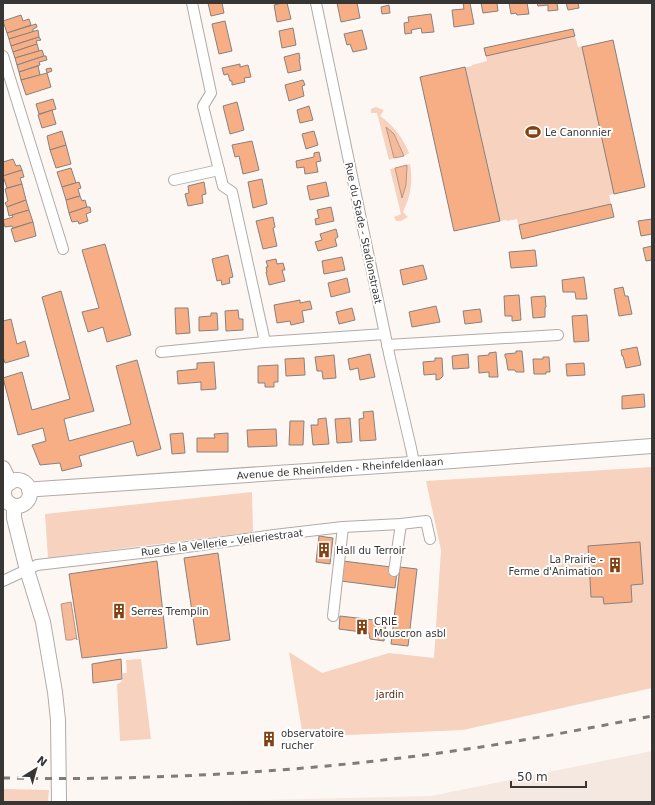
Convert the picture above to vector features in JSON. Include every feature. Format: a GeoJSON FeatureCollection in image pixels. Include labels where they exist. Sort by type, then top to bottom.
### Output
{"type":"FeatureCollection","features":[{"type":"Feature","properties":{"kind":"main road","name":"Avenue de Rheinfelden - Rheinfeldenlaan"},"geometry":{"type":"LineString","coordinates":[[29,490],[652,446]]}},
{"type":"Feature","properties":{"kind":"main road"},"geometry":{"type":"LineString","coordinates":[[3,468],[10,483]]}},
{"type":"Feature","properties":{"kind":"main road"},"geometry":{"type":"LineString","coordinates":[[13,481],[25,484],[29,490],[26,502],[23,505],[14,506],[8,503],[4,496],[5,489],[13,481]]}},
{"type":"Feature","properties":{"kind":"main road"},"geometry":{"type":"LineString","coordinates":[[14,506],[14,518],[27,570],[43,622],[56,692],[58,720],[59,802]]}},
{"type":"Feature","properties":{"kind":"street"},"geometry":{"type":"LineString","coordinates":[[192,3],[211,93],[203,106],[222,186],[232,192],[265,342]]}},
{"type":"Feature","properties":{"kind":"street","name":"Rue du Stade - Stadionstraat"},"geometry":{"type":"LineString","coordinates":[[316,3],[387,345],[412,448],[414,463]]}},
{"type":"Feature","properties":{"kind":"street"},"geometry":{"type":"LineString","coordinates":[[3,56],[63,249]]}},
{"type":"Feature","properties":{"kind":"street"},"geometry":{"type":"LineString","coordinates":[[174,180],[219,170]]}},
{"type":"Feature","properties":{"kind":"street"},"geometry":{"type":"LineString","coordinates":[[161,352],[265,342],[385,334]]}},
{"type":"Feature","properties":{"kind":"street"},"geometry":{"type":"LineString","coordinates":[[387,345],[558,335]]}},
{"type":"Feature","properties":{"kind":"street","name":"Rue de la Vellerie - Velleriestraat"},"geometry":{"type":"LineString","coordinates":[[3,581],[37,565],[343,527],[426,521],[430,539]]}},
{"type":"Feature","properties":{"kind":"street"},"geometry":{"type":"LineString","coordinates":[[394,572],[401,524]]}},
{"type":"Feature","properties":{"kind":"street"},"geometry":{"type":"LineString","coordinates":[[333,616],[343,527]]}},
{"type":"Feature","properties":{"kind":"shaded area"},"geometry":{"type":"Polygon","coordinates":[[[386,127],[394,134],[404,156],[394,158],[386,127]]]}},
{"type":"Feature","properties":{"kind":"shaded area"},"geometry":{"type":"Polygon","coordinates":[[[407,165],[406,185],[402,198],[395,168],[407,165]]]}},
{"type":"Feature","properties":{"kind":"shaded area"},"geometry":{"type":"Polygon","coordinates":[[[71,602],[77,640],[76,638],[66,640],[61,604],[71,602]]]}},
{"type":"Feature","properties":{"kind":"shaded area"},"geometry":{"type":"Polygon","coordinates":[[[652,751],[652,802],[175,802],[431,796],[652,751]]]}},
{"type":"Feature","properties":{"kind":"green space","name":"Le Canonnier"},"geometry":{"type":"Polygon","coordinates":[[[573,29],[578,47],[613,40],[645,187],[609,195],[614,217],[522,239],[517,219],[500,221],[454,231],[420,77],[472,66],[487,61],[484,48],[573,29]]]}},
{"type":"Feature","properties":{"kind":"green space"},"geometry":{"type":"Polygon","coordinates":[[[376,107],[384,110],[380,116],[398,133],[409,153],[404,156],[399,144],[386,127],[394,158],[389,160],[377,113],[371,113],[371,109],[376,107]]]}},
{"type":"Feature","properties":{"kind":"green space"},"geometry":{"type":"Polygon","coordinates":[[[410,164],[411,188],[403,212],[408,217],[401,221],[396,221],[394,217],[401,214],[390,169],[395,168],[402,197],[406,185],[407,165],[410,164]]]}},
{"type":"Feature","properties":{"kind":"green space","name":"jardin"},"geometry":{"type":"Polygon","coordinates":[[[652,467],[652,688],[463,730],[303,737],[289,652],[322,673],[389,653],[434,658],[441,550],[426,481],[652,467]]]}},
{"type":"Feature","properties":{"kind":"green space"},"geometry":{"type":"Polygon","coordinates":[[[252,492],[253,532],[48,558],[45,514],[252,492]]]}},
{"type":"Feature","properties":{"kind":"green space"},"geometry":{"type":"Polygon","coordinates":[[[141,659],[151,739],[120,741],[117,684],[122,680],[123,673],[127,673],[126,660],[141,659]]]}},
{"type":"Feature","properties":{"kind":"green space"},"geometry":{"type":"Polygon","coordinates":[[[3,789],[49,790],[48,802],[3,802],[3,789]]]}},
{"type":"Feature","properties":{"kind":"building"},"geometry":{"type":"Polygon","coordinates":[[[208,3],[222,3],[224,13],[211,16],[208,3]]]}},
{"type":"Feature","properties":{"kind":"building"},"geometry":{"type":"Polygon","coordinates":[[[287,3],[291,19],[277,22],[274,5],[287,3]]]}},
{"type":"Feature","properties":{"kind":"building"},"geometry":{"type":"Polygon","coordinates":[[[337,3],[357,3],[360,18],[341,22],[337,3]]]}},
{"type":"Feature","properties":{"kind":"building"},"geometry":{"type":"Polygon","coordinates":[[[463,3],[470,3],[474,24],[454,27],[452,10],[464,9],[463,3]]]}},
{"type":"Feature","properties":{"kind":"building"},"geometry":{"type":"Polygon","coordinates":[[[481,3],[497,3],[498,11],[483,13],[481,3]]]}},
{"type":"Feature","properties":{"kind":"building"},"geometry":{"type":"Polygon","coordinates":[[[509,3],[527,3],[529,14],[511,14],[509,3]]]}},
{"type":"Feature","properties":{"kind":"building"},"geometry":{"type":"Polygon","coordinates":[[[537,3],[557,3],[558,10],[548,11],[548,5],[538,6],[537,3]]]}},
{"type":"Feature","properties":{"kind":"building"},"geometry":{"type":"Polygon","coordinates":[[[566,3],[578,3],[579,8],[568,10],[566,3]]]}},
{"type":"Feature","properties":{"kind":"building"},"geometry":{"type":"Polygon","coordinates":[[[389,5],[390,13],[382,14],[381,7],[389,5]]]}},
{"type":"Feature","properties":{"kind":"building"},"geometry":{"type":"Polygon","coordinates":[[[431,14],[434,32],[422,33],[421,28],[411,30],[412,33],[405,34],[404,23],[409,22],[408,17],[431,14]]]}},
{"type":"Feature","properties":{"kind":"building"},"geometry":{"type":"Polygon","coordinates":[[[21,15],[23,21],[29,19],[31,25],[7,33],[3,21],[21,15]]]}},
{"type":"Feature","properties":{"kind":"building"},"geometry":{"type":"Polygon","coordinates":[[[225,21],[232,51],[219,54],[212,24],[225,21]]]}},
{"type":"Feature","properties":{"kind":"building"},"geometry":{"type":"Polygon","coordinates":[[[36,24],[37,27],[33,29],[33,32],[9,39],[7,33],[36,24]]]}},
{"type":"Feature","properties":{"kind":"building"},"geometry":{"type":"Polygon","coordinates":[[[293,28],[296,45],[282,48],[279,31],[293,28]]]}},
{"type":"Feature","properties":{"kind":"building"},"geometry":{"type":"Polygon","coordinates":[[[573,29],[575,36],[486,56],[484,48],[573,29]]]}},
{"type":"Feature","properties":{"kind":"building"},"geometry":{"type":"Polygon","coordinates":[[[38,30],[39,37],[11,46],[9,39],[38,30]]]}},
{"type":"Feature","properties":{"kind":"building"},"geometry":{"type":"Polygon","coordinates":[[[362,30],[367,49],[353,52],[350,44],[347,45],[344,34],[362,30]]]}},
{"type":"Feature","properties":{"kind":"building"},"geometry":{"type":"Polygon","coordinates":[[[39,37],[41,40],[36,41],[37,44],[13,52],[11,46],[39,37]]]}},
{"type":"Feature","properties":{"kind":"building"},"geometry":{"type":"Polygon","coordinates":[[[613,40],[645,187],[614,194],[582,47],[613,40]]]}},
{"type":"Feature","properties":{"kind":"building"},"geometry":{"type":"Polygon","coordinates":[[[37,44],[39,51],[15,58],[13,52],[37,44]]]}},
{"type":"Feature","properties":{"kind":"building"},"geometry":{"type":"Polygon","coordinates":[[[42,50],[44,56],[17,65],[15,58],[42,50]]]}},
{"type":"Feature","properties":{"kind":"building"},"geometry":{"type":"Polygon","coordinates":[[[299,53],[301,70],[288,73],[284,57],[299,53]]]}},
{"type":"Feature","properties":{"kind":"building"},"geometry":{"type":"Polygon","coordinates":[[[46,56],[47,60],[39,62],[40,65],[19,72],[17,65],[46,56]]]}},
{"type":"Feature","properties":{"kind":"building"},"geometry":{"type":"Polygon","coordinates":[[[240,64],[240,67],[248,65],[251,77],[244,78],[245,82],[232,85],[232,81],[230,81],[228,74],[224,75],[222,68],[240,64]]]}},
{"type":"Feature","properties":{"kind":"building"},"geometry":{"type":"Polygon","coordinates":[[[38,66],[40,75],[21,80],[19,72],[38,66]]]}},
{"type":"Feature","properties":{"kind":"building"},"geometry":{"type":"Polygon","coordinates":[[[465,67],[500,221],[454,231],[420,77],[465,67]]]}},
{"type":"Feature","properties":{"kind":"building"},"geometry":{"type":"Polygon","coordinates":[[[51,68],[52,71],[47,73],[46,69],[51,68]]]}},
{"type":"Feature","properties":{"kind":"building"},"geometry":{"type":"Polygon","coordinates":[[[47,73],[51,87],[26,95],[21,80],[47,73]]]}},
{"type":"Feature","properties":{"kind":"building"},"geometry":{"type":"Polygon","coordinates":[[[303,80],[305,85],[302,86],[304,96],[289,101],[285,85],[303,80]]]}},
{"type":"Feature","properties":{"kind":"building"},"geometry":{"type":"Polygon","coordinates":[[[53,99],[56,109],[39,114],[36,104],[53,99]]]}},
{"type":"Feature","properties":{"kind":"building"},"geometry":{"type":"Polygon","coordinates":[[[237,102],[244,130],[230,134],[223,106],[237,102]]]}},
{"type":"Feature","properties":{"kind":"building"},"geometry":{"type":"Polygon","coordinates":[[[309,106],[313,120],[300,123],[297,110],[309,106]]]}},
{"type":"Feature","properties":{"kind":"building"},"geometry":{"type":"Polygon","coordinates":[[[52,110],[56,124],[42,128],[38,115],[52,110]]]}},
{"type":"Feature","properties":{"kind":"building"},"geometry":{"type":"Polygon","coordinates":[[[62,131],[66,145],[50,150],[47,136],[62,131]]]}},
{"type":"Feature","properties":{"kind":"building"},"geometry":{"type":"Polygon","coordinates":[[[314,131],[318,145],[306,149],[302,134],[314,131]]]}},
{"type":"Feature","properties":{"kind":"building"},"geometry":{"type":"Polygon","coordinates":[[[252,141],[259,170],[243,174],[239,156],[235,157],[232,145],[252,141]]]}},
{"type":"Feature","properties":{"kind":"building"},"geometry":{"type":"Polygon","coordinates":[[[66,145],[71,164],[56,168],[50,150],[66,145]]]}},
{"type":"Feature","properties":{"kind":"building"},"geometry":{"type":"Polygon","coordinates":[[[319,152],[321,161],[316,162],[318,172],[305,174],[304,167],[297,168],[296,161],[314,157],[314,153],[319,152]]]}},
{"type":"Feature","properties":{"kind":"building"},"geometry":{"type":"Polygon","coordinates":[[[13,159],[16,166],[20,165],[22,170],[3,176],[3,162],[13,159]]]}},
{"type":"Feature","properties":{"kind":"building"},"geometry":{"type":"Polygon","coordinates":[[[71,168],[76,183],[62,187],[57,172],[71,168]]]}},
{"type":"Feature","properties":{"kind":"building"},"geometry":{"type":"Polygon","coordinates":[[[22,170],[24,177],[20,178],[22,184],[7,188],[3,176],[22,170]]]}},
{"type":"Feature","properties":{"kind":"building"},"geometry":{"type":"Polygon","coordinates":[[[262,179],[267,204],[253,208],[248,182],[262,179]]]}},
{"type":"Feature","properties":{"kind":"building"},"geometry":{"type":"Polygon","coordinates":[[[79,182],[81,188],[78,189],[80,196],[66,200],[62,187],[79,182]]]}},
{"type":"Feature","properties":{"kind":"building"},"geometry":{"type":"Polygon","coordinates":[[[204,182],[206,194],[202,195],[203,203],[188,206],[185,194],[189,193],[188,186],[204,182]]]}},
{"type":"Feature","properties":{"kind":"building"},"geometry":{"type":"Polygon","coordinates":[[[326,182],[329,196],[310,200],[307,186],[326,182]]]}},
{"type":"Feature","properties":{"kind":"building"},"geometry":{"type":"Polygon","coordinates":[[[22,184],[26,200],[7,207],[5,203],[8,201],[5,189],[22,184]]]}},
{"type":"Feature","properties":{"kind":"building"},"geometry":{"type":"Polygon","coordinates":[[[80,196],[82,201],[85,200],[87,207],[69,213],[66,200],[80,196]]]}},
{"type":"Feature","properties":{"kind":"building"},"geometry":{"type":"Polygon","coordinates":[[[26,200],[29,210],[9,216],[7,207],[26,200]]]}},
{"type":"Feature","properties":{"kind":"building"},"geometry":{"type":"Polygon","coordinates":[[[611,204],[614,217],[522,239],[519,225],[611,204]]]}},
{"type":"Feature","properties":{"kind":"building"},"geometry":{"type":"Polygon","coordinates":[[[90,207],[91,212],[86,214],[88,221],[79,224],[78,221],[72,222],[69,213],[90,207]]]}},
{"type":"Feature","properties":{"kind":"building"},"geometry":{"type":"Polygon","coordinates":[[[331,207],[334,221],[316,225],[315,219],[319,218],[317,210],[331,207]]]}},
{"type":"Feature","properties":{"kind":"building"},"geometry":{"type":"Polygon","coordinates":[[[29,210],[33,222],[13,228],[12,226],[5,227],[3,220],[13,217],[12,215],[29,210]]]}},
{"type":"Feature","properties":{"kind":"building"},"geometry":{"type":"Polygon","coordinates":[[[273,217],[275,227],[273,228],[277,246],[263,249],[256,221],[273,217]]]}},
{"type":"Feature","properties":{"kind":"building"},"geometry":{"type":"Polygon","coordinates":[[[652,219],[652,234],[641,236],[638,221],[652,219]]]}},
{"type":"Feature","properties":{"kind":"building"},"geometry":{"type":"Polygon","coordinates":[[[33,222],[36,236],[15,242],[11,229],[33,222]]]}},
{"type":"Feature","properties":{"kind":"building"},"geometry":{"type":"Polygon","coordinates":[[[336,229],[338,237],[335,239],[337,246],[318,251],[315,242],[322,240],[320,234],[336,229]]]}},
{"type":"Feature","properties":{"kind":"building"},"geometry":{"type":"Polygon","coordinates":[[[105,244],[131,335],[107,342],[103,327],[88,332],[82,312],[99,308],[82,250],[105,244]]]}},
{"type":"Feature","properties":{"kind":"building"},"geometry":{"type":"Polygon","coordinates":[[[652,246],[652,260],[646,261],[643,248],[652,246]]]}},
{"type":"Feature","properties":{"kind":"building"},"geometry":{"type":"Polygon","coordinates":[[[535,250],[537,266],[511,268],[509,252],[535,250]]]}},
{"type":"Feature","properties":{"kind":"building"},"geometry":{"type":"Polygon","coordinates":[[[228,255],[233,277],[229,278],[230,283],[222,285],[221,280],[217,281],[212,259],[228,255]]]}},
{"type":"Feature","properties":{"kind":"building"},"geometry":{"type":"Polygon","coordinates":[[[342,257],[345,270],[324,274],[322,261],[342,257]]]}},
{"type":"Feature","properties":{"kind":"building"},"geometry":{"type":"Polygon","coordinates":[[[276,259],[277,264],[283,263],[285,270],[282,270],[285,281],[269,285],[266,272],[266,267],[268,267],[266,261],[276,259]]]}},
{"type":"Feature","properties":{"kind":"building"},"geometry":{"type":"Polygon","coordinates":[[[423,265],[427,279],[403,285],[400,270],[423,265]]]}},
{"type":"Feature","properties":{"kind":"building"},"geometry":{"type":"Polygon","coordinates":[[[584,277],[587,299],[576,299],[575,292],[563,292],[562,280],[584,277]]]}},
{"type":"Feature","properties":{"kind":"building"},"geometry":{"type":"Polygon","coordinates":[[[347,278],[350,292],[331,297],[328,283],[347,278]]]}},
{"type":"Feature","properties":{"kind":"building"},"geometry":{"type":"Polygon","coordinates":[[[623,287],[625,296],[628,296],[632,314],[619,316],[614,289],[623,287]]]}},
{"type":"Feature","properties":{"kind":"building"},"geometry":{"type":"Polygon","coordinates":[[[61,291],[94,411],[64,419],[69,441],[131,424],[116,366],[137,360],[161,449],[137,456],[133,441],[79,456],[82,466],[62,471],[60,463],[40,465],[32,445],[46,441],[43,428],[18,435],[3,378],[22,372],[32,410],[70,399],[42,297],[61,291]]]}},
{"type":"Feature","properties":{"kind":"building"},"geometry":{"type":"Polygon","coordinates":[[[519,295],[521,320],[512,321],[512,316],[505,316],[504,296],[519,295]]]}},
{"type":"Feature","properties":{"kind":"building"},"geometry":{"type":"Polygon","coordinates":[[[545,296],[545,317],[533,318],[531,297],[545,296]]]}},
{"type":"Feature","properties":{"kind":"building"},"geometry":{"type":"Polygon","coordinates":[[[300,300],[300,303],[310,301],[312,309],[302,311],[304,322],[291,325],[290,321],[277,323],[274,305],[300,300]]]}},
{"type":"Feature","properties":{"kind":"building"},"geometry":{"type":"Polygon","coordinates":[[[436,306],[440,322],[412,327],[409,312],[436,306]]]}},
{"type":"Feature","properties":{"kind":"building"},"geometry":{"type":"Polygon","coordinates":[[[175,308],[188,308],[190,333],[176,334],[175,308]]]}},
{"type":"Feature","properties":{"kind":"building"},"geometry":{"type":"Polygon","coordinates":[[[352,308],[355,320],[339,324],[336,312],[352,308]]]}},
{"type":"Feature","properties":{"kind":"building"},"geometry":{"type":"Polygon","coordinates":[[[480,309],[482,322],[465,324],[463,311],[480,309]]]}},
{"type":"Feature","properties":{"kind":"building"},"geometry":{"type":"Polygon","coordinates":[[[238,310],[239,319],[243,319],[243,330],[226,331],[225,311],[238,310]]]}},
{"type":"Feature","properties":{"kind":"building"},"geometry":{"type":"Polygon","coordinates":[[[211,313],[217,313],[218,330],[199,331],[199,317],[211,316],[211,313]]]}},
{"type":"Feature","properties":{"kind":"building"},"geometry":{"type":"Polygon","coordinates":[[[587,315],[589,341],[574,342],[572,316],[587,315]]]}},
{"type":"Feature","properties":{"kind":"building"},"geometry":{"type":"Polygon","coordinates":[[[11,319],[17,344],[25,341],[29,356],[5,363],[3,357],[3,321],[11,319]]]}},
{"type":"Feature","properties":{"kind":"building"},"geometry":{"type":"Polygon","coordinates":[[[637,347],[641,365],[626,368],[621,350],[637,347]]]}},
{"type":"Feature","properties":{"kind":"building"},"geometry":{"type":"Polygon","coordinates":[[[516,351],[522,351],[524,372],[508,370],[505,354],[516,353],[516,351]]]}},
{"type":"Feature","properties":{"kind":"building"},"geometry":{"type":"Polygon","coordinates":[[[496,352],[498,377],[489,377],[489,372],[479,373],[478,356],[489,355],[489,353],[496,352]]]}},
{"type":"Feature","properties":{"kind":"building"},"geometry":{"type":"Polygon","coordinates":[[[370,354],[375,377],[360,380],[358,368],[350,370],[348,359],[370,354]]]}},
{"type":"Feature","properties":{"kind":"building"},"geometry":{"type":"Polygon","coordinates":[[[468,354],[469,368],[453,369],[452,356],[468,354]]]}},
{"type":"Feature","properties":{"kind":"building"},"geometry":{"type":"Polygon","coordinates":[[[334,355],[336,378],[323,379],[322,371],[317,371],[315,357],[334,355]]]}},
{"type":"Feature","properties":{"kind":"building"},"geometry":{"type":"Polygon","coordinates":[[[543,357],[549,357],[550,372],[546,372],[546,374],[534,374],[533,359],[543,359],[543,357]]]}},
{"type":"Feature","properties":{"kind":"building"},"geometry":{"type":"Polygon","coordinates":[[[304,358],[305,375],[286,376],[285,359],[304,358]]]}},
{"type":"Feature","properties":{"kind":"building"},"geometry":{"type":"Polygon","coordinates":[[[435,358],[442,358],[443,376],[436,380],[436,374],[424,375],[423,362],[435,361],[435,358]]]}},
{"type":"Feature","properties":{"kind":"building"},"geometry":{"type":"Polygon","coordinates":[[[214,362],[216,389],[201,390],[201,382],[178,384],[177,371],[197,369],[197,363],[214,362]]]}},
{"type":"Feature","properties":{"kind":"building"},"geometry":{"type":"Polygon","coordinates":[[[584,363],[585,375],[567,376],[566,364],[584,363]]]}},
{"type":"Feature","properties":{"kind":"building"},"geometry":{"type":"Polygon","coordinates":[[[278,365],[278,382],[274,382],[274,387],[265,387],[265,383],[258,383],[258,366],[278,365]]]}},
{"type":"Feature","properties":{"kind":"building"},"geometry":{"type":"Polygon","coordinates":[[[644,394],[645,407],[622,409],[622,396],[644,394]]]}},
{"type":"Feature","properties":{"kind":"building"},"geometry":{"type":"Polygon","coordinates":[[[373,411],[376,440],[360,441],[359,419],[364,418],[363,412],[373,411]]]}},
{"type":"Feature","properties":{"kind":"building"},"geometry":{"type":"Polygon","coordinates":[[[326,418],[329,444],[313,445],[311,425],[318,425],[318,419],[326,418]]]}},
{"type":"Feature","properties":{"kind":"building"},"geometry":{"type":"Polygon","coordinates":[[[350,418],[352,442],[337,443],[335,419],[350,418]]]}},
{"type":"Feature","properties":{"kind":"building"},"geometry":{"type":"Polygon","coordinates":[[[290,421],[304,421],[303,445],[289,445],[290,421]]]}},
{"type":"Feature","properties":{"kind":"building"},"geometry":{"type":"Polygon","coordinates":[[[276,429],[277,446],[248,447],[247,430],[276,429]]]}},
{"type":"Feature","properties":{"kind":"building"},"geometry":{"type":"Polygon","coordinates":[[[183,433],[185,453],[172,454],[170,434],[183,433]]]}},
{"type":"Feature","properties":{"kind":"building"},"geometry":{"type":"Polygon","coordinates":[[[228,433],[228,452],[197,452],[197,438],[215,438],[214,434],[228,433]]]}},
{"type":"Feature","properties":{"kind":"building","name":"Hall du Terroir"},"geometry":{"type":"Polygon","coordinates":[[[319,536],[333,538],[330,564],[316,562],[319,536]]]}},
{"type":"Feature","properties":{"kind":"building","name":"La Prairie - Ferme d'Animation"},"geometry":{"type":"Polygon","coordinates":[[[640,542],[643,584],[631,585],[632,602],[604,604],[603,597],[591,597],[588,546],[640,542]]]}},
{"type":"Feature","properties":{"kind":"building"},"geometry":{"type":"Polygon","coordinates":[[[218,553],[230,640],[197,645],[184,558],[218,553]]]}},
{"type":"Feature","properties":{"kind":"building","name":"Serres Tremplin"},"geometry":{"type":"Polygon","coordinates":[[[157,561],[167,648],[82,658],[69,574],[157,561]]]}},
{"type":"Feature","properties":{"kind":"building"},"geometry":{"type":"Polygon","coordinates":[[[343,561],[391,567],[397,572],[395,588],[341,581],[343,561]]]}},
{"type":"Feature","properties":{"kind":"building"},"geometry":{"type":"Polygon","coordinates":[[[400,567],[417,569],[408,646],[391,644],[400,567]]]}},
{"type":"Feature","properties":{"kind":"building","name":"CRIE Mouscron asbl"},"geometry":{"type":"Polygon","coordinates":[[[340,616],[374,620],[373,623],[386,624],[384,641],[370,639],[369,633],[339,629],[340,616]]]}},
{"type":"Feature","properties":{"kind":"building"},"geometry":{"type":"Polygon","coordinates":[[[121,659],[122,679],[93,683],[92,664],[121,659]]]}},
{"type":"Feature","properties":{"kind":"railway"},"geometry":{"type":"LineString","coordinates":[[3,778],[123,778],[243,773],[303,768],[481,747],[652,716]]}},
{"type":"Feature","properties":{"kind":"place","name":"Le Canonnier"},"geometry":{"type":"Point","coordinates":[533,132]}},
{"type":"Feature","properties":{"kind":"place","name":"Hall du Terroir"},"geometry":{"type":"Point","coordinates":[324,550]}},
{"type":"Feature","properties":{"kind":"place","name":"La Prairie - Ferme d'Animation"},"geometry":{"type":"Point","coordinates":[615,565]}},
{"type":"Feature","properties":{"kind":"place","name":"Serres Tremplin"},"geometry":{"type":"Point","coordinates":[119,611]}},
{"type":"Feature","properties":{"kind":"place","name":"CRIE Mouscron asbl"},"geometry":{"type":"Point","coordinates":[362,627]}},
{"type":"Feature","properties":{"kind":"place","name":"observatoire rucher"},"geometry":{"type":"Point","coordinates":[269,739]}}]}
